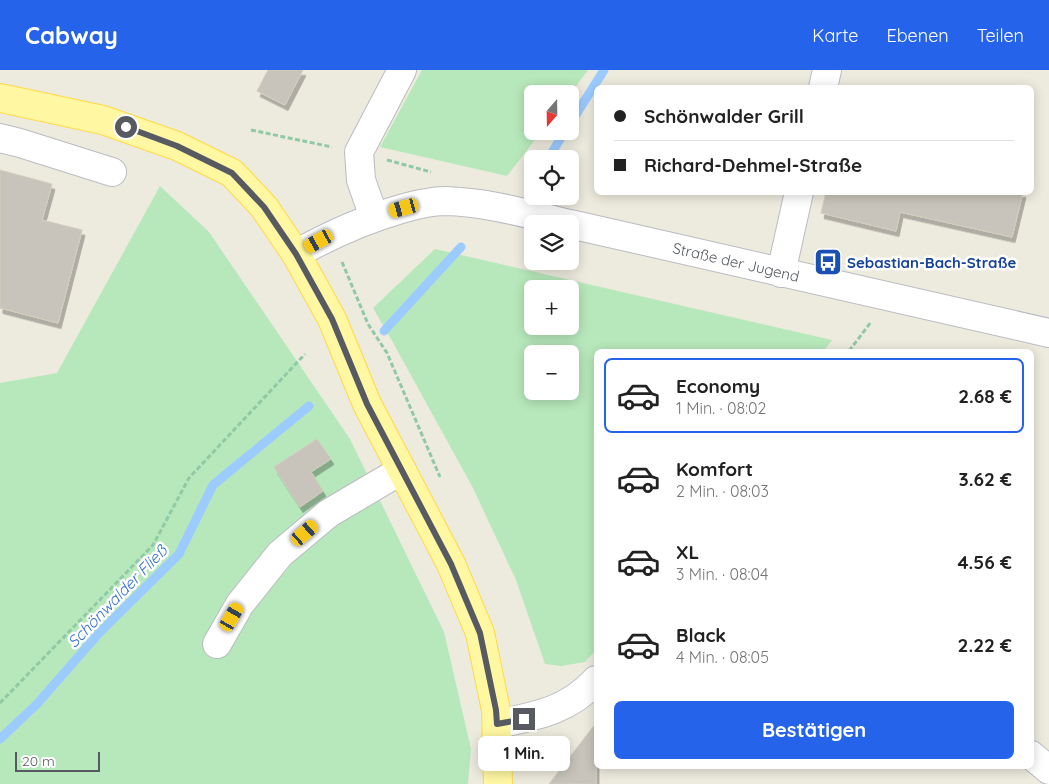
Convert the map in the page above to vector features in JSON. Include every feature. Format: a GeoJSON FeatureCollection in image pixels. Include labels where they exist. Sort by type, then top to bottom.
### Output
{"type":"FeatureCollection","features":[{"type":"Feature","properties":{"kind":"main road"},"geometry":{"type":"LineString","coordinates":[[0,98],[103,120],[177,146],[232,173],[264,207],[296,254],[332,319],[367,404],[451,564],[480,633],[496,710],[498,784]]}},
{"type":"Feature","properties":{"kind":"street"},"geometry":{"type":"LineString","coordinates":[[374,217],[361,180],[358,152],[402,70]]}},
{"type":"Feature","properties":{"kind":"street"},"geometry":{"type":"LineString","coordinates":[[824,85],[827,70]]}},
{"type":"Feature","properties":{"kind":"street"},"geometry":{"type":"LineString","coordinates":[[0,138],[112,172]]}},
{"type":"Feature","properties":{"kind":"street"},"geometry":{"type":"LineString","coordinates":[[780,273],[798,195]]}},
{"type":"Feature","properties":{"kind":"street","name":"Straße der Jugend"},"geometry":{"type":"LineString","coordinates":[[296,254],[331,234],[374,217],[419,204],[445,201],[502,208],[531,215]]}},
{"type":"Feature","properties":{"kind":"street","name":"Straße der Jugend"},"geometry":{"type":"LineString","coordinates":[[579,226],[780,273],[884,294],[1049,333]]}},
{"type":"Feature","properties":{"kind":"street"},"geometry":{"type":"LineString","coordinates":[[217,644],[240,604],[280,554],[329,513],[402,470]]}},
{"type":"Feature","properties":{"kind":"street"},"geometry":{"type":"LineString","coordinates":[[497,724],[555,710],[584,693],[594,682]]}},
{"type":"Feature","properties":{"kind":"street"},"geometry":{"type":"LineString","coordinates":[[1034,758],[1049,770]]}},
{"type":"Feature","properties":{"kind":"path"},"geometry":{"type":"LineString","coordinates":[[251,130],[358,152],[434,173]]}},
{"type":"Feature","properties":{"kind":"path"},"geometry":{"type":"LineString","coordinates":[[331,234],[368,324],[387,352]]}},
{"type":"Feature","properties":{"kind":"path"},"geometry":{"type":"LineString","coordinates":[[851,349],[875,317],[884,294]]}},
{"type":"Feature","properties":{"kind":"path"},"geometry":{"type":"LineString","coordinates":[[0,703],[153,545],[189,478],[305,354]]}},
{"type":"Feature","properties":{"kind":"green space"},"geometry":{"type":"Polygon","coordinates":[[[422,70],[588,70],[577,85],[524,85],[524,140],[535,140],[527,150],[524,150],[524,154],[507,176],[380,147],[422,70]]]}},
{"type":"Feature","properties":{"kind":"green space"},"geometry":{"type":"Polygon","coordinates":[[[160,186],[209,232],[350,439],[444,632],[471,749],[468,784],[0,784],[0,383],[57,373],[160,186]]]}},
{"type":"Feature","properties":{"kind":"green space"},"geometry":{"type":"Polygon","coordinates":[[[435,249],[570,280],[524,280],[524,335],[579,335],[579,282],[832,340],[825,349],[594,349],[594,652],[585,662],[561,666],[545,664],[516,580],[473,488],[373,308],[435,249]]]}},
{"type":"Feature","properties":{"kind":"building"},"geometry":{"type":"Polygon","coordinates":[[[268,70],[303,70],[285,105],[257,91],[268,70]]]}},
{"type":"Feature","properties":{"kind":"building"},"geometry":{"type":"Polygon","coordinates":[[[0,170],[52,184],[42,220],[82,230],[58,323],[0,308],[0,170]]]}},
{"type":"Feature","properties":{"kind":"building"},"geometry":{"type":"Polygon","coordinates":[[[825,195],[1022,195],[1012,237],[900,212],[896,231],[821,213],[825,195]]]}},
{"type":"Feature","properties":{"kind":"building"},"geometry":{"type":"Polygon","coordinates":[[[317,439],[331,459],[311,472],[323,491],[300,507],[274,467],[317,439]]]}},
{"type":"Feature","properties":{"kind":"building"},"geometry":{"type":"Polygon","coordinates":[[[594,726],[596,784],[549,784],[594,726]]]}},
{"type":"Feature","properties":{"kind":"waterway","name":"Schönwalder Fließ"},"geometry":{"type":"LineString","coordinates":[[595,85],[604,70]]}},
{"type":"Feature","properties":{"kind":"waterway","name":"Schönwalder Fließ"},"geometry":{"type":"LineString","coordinates":[[579,110],[594,86]]}},
{"type":"Feature","properties":{"kind":"waterway","name":"Schönwalder Fließ"},"geometry":{"type":"LineString","coordinates":[[553,150],[560,140]]}},
{"type":"Feature","properties":{"kind":"waterway","name":"Schönwalder Fließ"},"geometry":{"type":"LineString","coordinates":[[384,331],[461,247]]}},
{"type":"Feature","properties":{"kind":"waterway","name":"Schönwalder Fließ"},"geometry":{"type":"LineString","coordinates":[[0,739],[37,704],[100,632],[179,554],[213,485],[309,406]]}},
{"type":"Feature","properties":{"kind":"place","name":"Sebastian-Bach-Straße"},"geometry":{"type":"Point","coordinates":[828,262]}},
{"type":"Feature","properties":{"kind":"route"},"geometry":{"type":"LineString","coordinates":[[126,127],[177,146],[232,173],[264,207],[296,254],[332,319],[367,404],[451,564],[480,633],[496,710],[497,724],[524,719]]}}]}
